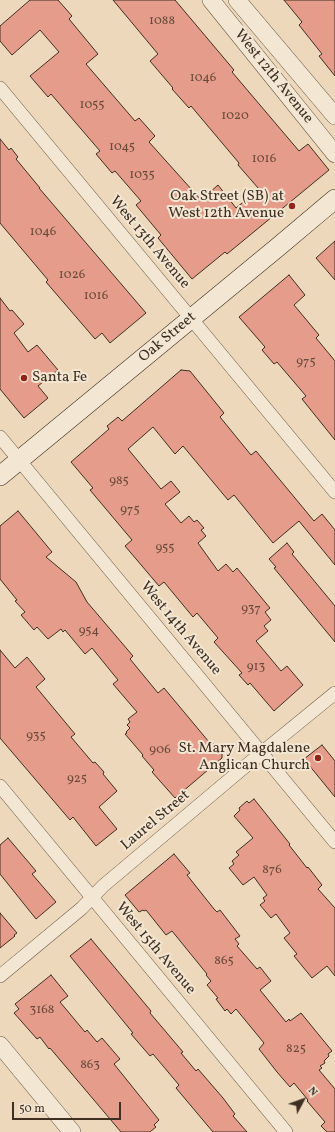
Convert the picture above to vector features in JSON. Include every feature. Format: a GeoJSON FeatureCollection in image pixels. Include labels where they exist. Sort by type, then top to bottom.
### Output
{"type":"FeatureCollection","features":[{"type":"Feature","properties":{"kind":"main road","name":"Oak Street"},"geometry":{"type":"LineString","coordinates":[[0,476],[335,199]]}},
{"type":"Feature","properties":{"kind":"street","name":"West 12th Avenue"},"geometry":{"type":"LineString","coordinates":[[211,0],[335,154]]}},
{"type":"Feature","properties":{"kind":"street","name":"West 12th Avenue"},"geometry":{"type":"LineString","coordinates":[[237,0],[335,116]]}},
{"type":"Feature","properties":{"kind":"street","name":"West 13th Avenue"},"geometry":{"type":"LineString","coordinates":[[0,88],[335,492]]}},
{"type":"Feature","properties":{"kind":"street","name":"West 14th Avenue"},"geometry":{"type":"LineString","coordinates":[[0,437],[335,842]]}},
{"type":"Feature","properties":{"kind":"street","name":"Laurel Street"},"geometry":{"type":"LineString","coordinates":[[0,976],[76,913],[104,886],[261,753],[335,693]]}},
{"type":"Feature","properties":{"kind":"street","name":"West 15th Avenue"},"geometry":{"type":"LineString","coordinates":[[0,786],[286,1132]]}},
{"type":"Feature","properties":{"kind":"street"},"geometry":{"type":"LineString","coordinates":[[0,1044],[72,1132]]}},
{"type":"Feature","properties":{"kind":"building"},"geometry":{"type":"Polygon","coordinates":[[[30,0],[58,0],[72,16],[69,19],[98,54],[86,64],[135,121],[139,118],[155,136],[149,142],[201,200],[218,185],[236,208],[259,189],[191,106],[189,108],[150,61],[158,54],[113,0],[175,0],[234,70],[232,72],[299,151],[308,144],[329,170],[227,254],[225,252],[192,279],[158,238],[161,235],[136,205],[141,201],[115,171],[112,173],[96,154],[100,151],[51,94],[48,97],[30,76],[59,52],[40,30],[12,55],[0,41],[0,26],[30,0]]]}},
{"type":"Feature","properties":{"kind":"building"},"geometry":{"type":"Polygon","coordinates":[[[284,0],[335,0],[335,76],[319,56],[322,54],[299,25],[302,22],[284,0]]]}},
{"type":"Feature","properties":{"kind":"building"},"geometry":{"type":"Polygon","coordinates":[[[0,139],[9,150],[11,148],[18,157],[16,159],[39,188],[146,313],[110,343],[102,333],[95,339],[46,282],[48,280],[0,223],[0,139]]]}},
{"type":"Feature","properties":{"kind":"building"},"geometry":{"type":"Polygon","coordinates":[[[335,241],[335,280],[316,258],[335,241]]]}},
{"type":"Feature","properties":{"kind":"building"},"geometry":{"type":"Polygon","coordinates":[[[289,275],[305,295],[294,305],[319,335],[316,338],[335,361],[335,440],[302,399],[306,396],[277,362],[274,364],[262,350],[265,347],[239,317],[289,275]]]}},
{"type":"Feature","properties":{"kind":"building","name":"Santa Fe"},"geometry":{"type":"Polygon","coordinates":[[[0,298],[10,311],[12,310],[24,324],[14,333],[28,352],[37,345],[58,370],[38,386],[48,398],[24,418],[0,389],[0,298]]]}},
{"type":"Feature","properties":{"kind":"building"},"geometry":{"type":"Polygon","coordinates":[[[181,370],[190,371],[224,413],[220,417],[251,455],[256,451],[314,521],[322,514],[335,530],[335,565],[299,521],[273,543],[234,495],[228,500],[183,446],[175,454],[153,427],[128,449],[161,489],[171,481],[180,492],[165,504],[181,523],[189,516],[194,522],[197,520],[204,528],[201,530],[206,536],[198,543],[218,571],[226,564],[233,572],[237,568],[270,608],[265,612],[271,620],[264,626],[268,631],[256,641],[281,671],[287,666],[303,685],[274,711],[250,683],[248,685],[239,675],[242,673],[214,642],[218,638],[197,613],[193,617],[164,582],[159,586],[125,546],[132,540],[90,490],[93,488],[71,462],[109,429],[107,426],[118,417],[122,421],[181,370]]]}},
{"type":"Feature","properties":{"kind":"building"},"geometry":{"type":"Polygon","coordinates":[[[18,511],[52,552],[46,557],[76,582],[87,602],[133,656],[130,659],[158,693],[164,688],[209,742],[210,740],[222,754],[222,758],[175,798],[152,772],[154,770],[125,734],[130,728],[127,725],[130,722],[128,719],[137,712],[113,684],[118,680],[92,648],[85,654],[65,630],[63,632],[61,629],[48,639],[37,627],[34,630],[21,615],[25,612],[15,601],[17,600],[0,579],[0,526],[18,511]]]}},
{"type":"Feature","properties":{"kind":"building"},"geometry":{"type":"Polygon","coordinates":[[[287,543],[294,552],[292,554],[335,606],[335,642],[274,568],[276,567],[269,559],[287,543]]]}},
{"type":"Feature","properties":{"kind":"building"},"geometry":{"type":"Polygon","coordinates":[[[0,650],[15,668],[27,657],[45,679],[36,687],[75,734],[71,737],[93,763],[95,762],[104,772],[103,774],[117,791],[99,807],[117,829],[96,846],[73,817],[70,820],[0,738],[0,650]]]}},
{"type":"Feature","properties":{"kind":"building"},"geometry":{"type":"Polygon","coordinates":[[[322,745],[335,761],[335,797],[304,759],[322,745]]]}},
{"type":"Feature","properties":{"kind":"building"},"geometry":{"type":"Polygon","coordinates":[[[254,799],[307,868],[308,867],[322,885],[318,889],[335,908],[335,976],[327,966],[312,978],[294,956],[297,954],[284,938],[290,933],[276,914],[271,918],[260,905],[265,901],[263,898],[267,895],[254,877],[243,885],[229,868],[234,864],[232,861],[239,855],[236,852],[253,838],[234,816],[240,810],[239,808],[247,801],[249,803],[254,799]]]}},
{"type":"Feature","properties":{"kind":"building"},"geometry":{"type":"Polygon","coordinates":[[[8,838],[36,871],[32,874],[56,902],[36,919],[0,874],[0,845],[8,838]]]}},
{"type":"Feature","properties":{"kind":"building"},"geometry":{"type":"Polygon","coordinates":[[[174,854],[190,873],[187,875],[214,909],[217,912],[220,910],[240,936],[235,939],[239,944],[237,946],[257,969],[260,967],[271,981],[260,990],[286,1022],[289,1019],[290,1021],[301,1013],[332,1051],[328,1054],[329,1056],[324,1061],[325,1063],[320,1066],[322,1068],[319,1070],[335,1089],[335,1132],[327,1132],[321,1126],[325,1122],[307,1101],[308,1100],[294,1083],[290,1087],[277,1072],[259,1049],[264,1043],[236,1009],[231,1014],[227,1009],[225,1011],[216,999],[218,998],[207,985],[211,981],[206,975],[207,974],[172,931],[166,935],[146,910],[139,912],[125,895],[174,854]]]}},
{"type":"Feature","properties":{"kind":"building"},"geometry":{"type":"Polygon","coordinates":[[[0,913],[17,933],[0,948],[0,913]]]}},
{"type":"Feature","properties":{"kind":"building"},"geometry":{"type":"Polygon","coordinates":[[[91,939],[151,1011],[150,1013],[183,1052],[181,1053],[196,1071],[198,1069],[223,1098],[235,1114],[233,1116],[247,1132],[213,1132],[176,1088],[179,1085],[153,1054],[150,1056],[131,1034],[133,1033],[70,956],[91,939]]]}},
{"type":"Feature","properties":{"kind":"building"},"geometry":{"type":"Polygon","coordinates":[[[51,975],[68,996],[60,1002],[85,1032],[87,1030],[97,1042],[102,1038],[120,1059],[114,1064],[159,1120],[154,1125],[156,1127],[150,1132],[121,1132],[50,1048],[49,1049],[40,1037],[37,1039],[14,1013],[19,1009],[15,1004],[51,975]]]}},
{"type":"Feature","properties":{"kind":"place","name":"Oak Street (SB) at West 12th Avenue"},"geometry":{"type":"Point","coordinates":[292,206]}},
{"type":"Feature","properties":{"kind":"place","name":"Santa Fe"},"geometry":{"type":"Point","coordinates":[24,378]}},
{"type":"Feature","properties":{"kind":"place","name":"St. Mary Magdalene Anglican Church"},"geometry":{"type":"Point","coordinates":[318,758]}}]}
